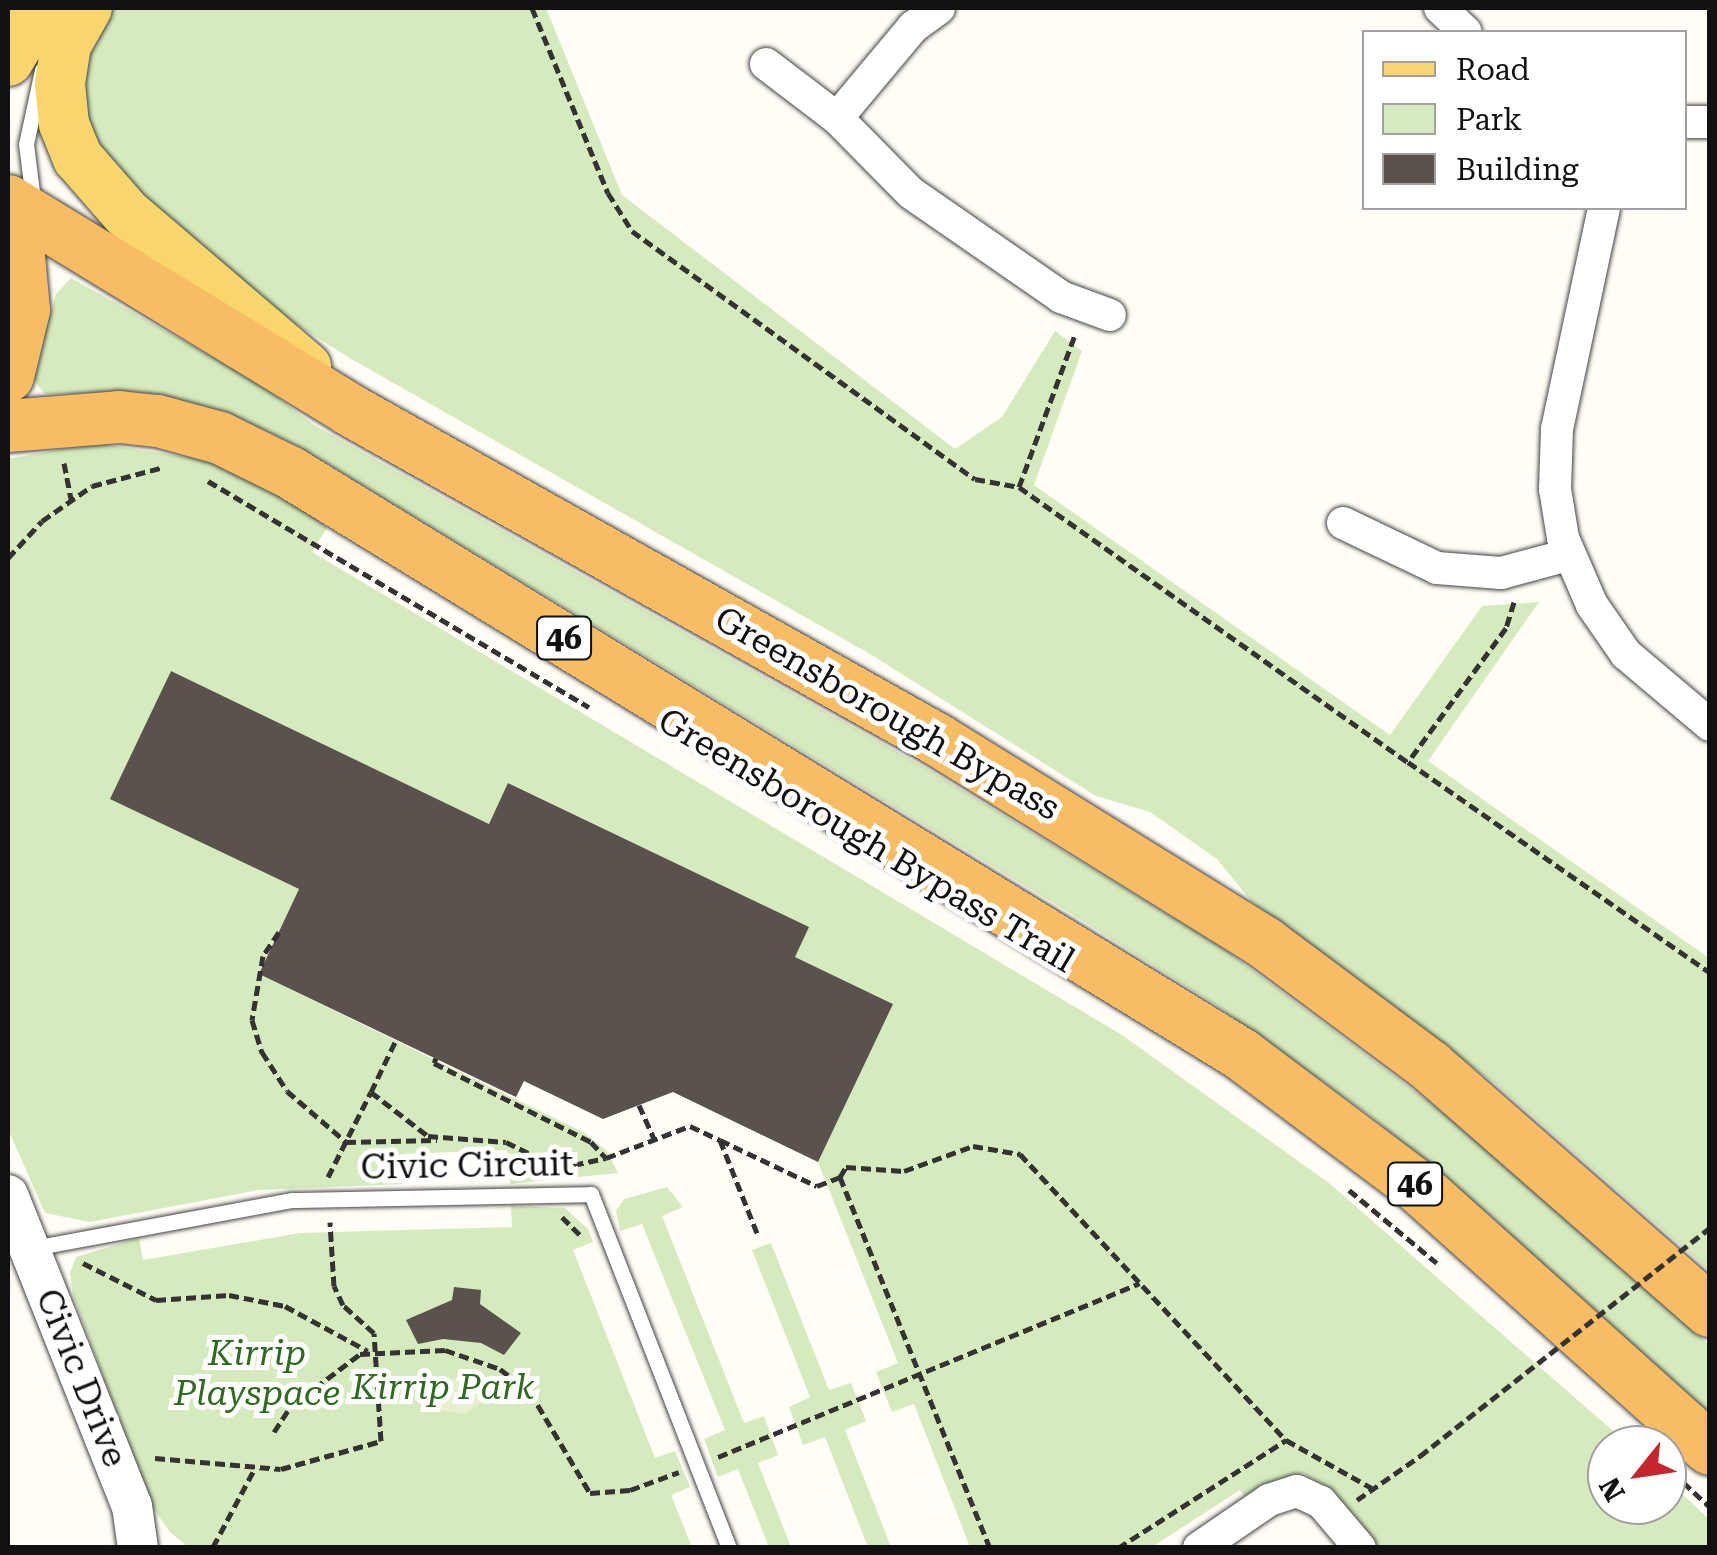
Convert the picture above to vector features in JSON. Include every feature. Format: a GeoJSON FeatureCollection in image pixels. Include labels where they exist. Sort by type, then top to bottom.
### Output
{"type":"FeatureCollection","features":[{"type":"Feature","properties":{"kind":"highway"},"geometry":{"type":"LineString","coordinates":[[18,367],[24,310],[19,256],[23,223]]}},
{"type":"Feature","properties":{"kind":"highway","name":"Greensborough Bypass"},"geometry":{"type":"LineString","coordinates":[[23,223],[938,740],[1265,943],[1430,1066],[1710,1311]]}},
{"type":"Feature","properties":{"kind":"highway","name":"46"},"geometry":{"type":"LineString","coordinates":[[8,426],[120,417],[158,421],[220,438],[291,473],[1241,1054],[1418,1186],[1694,1464]]}},
{"type":"Feature","properties":{"kind":"main road"},"geometry":{"type":"LineString","coordinates":[[8,61],[71,8]]}},
{"type":"Feature","properties":{"kind":"main road"},"geometry":{"type":"LineString","coordinates":[[71,8],[60,84],[64,124],[78,158],[126,213],[350,410]]}},
{"type":"Feature","properties":{"kind":"street"},"geometry":{"type":"LineString","coordinates":[[838,118],[913,28],[939,8]]}},
{"type":"Feature","properties":{"kind":"street"},"geometry":{"type":"LineString","coordinates":[[1440,8],[1464,30]]}},
{"type":"Feature","properties":{"kind":"street"},"geometry":{"type":"LineString","coordinates":[[766,64],[838,118],[910,193],[1098,311]]}},
{"type":"Feature","properties":{"kind":"street"},"geometry":{"type":"LineString","coordinates":[[1604,210],[1557,429],[1555,489],[1568,555],[1626,654],[1710,725]]}},
{"type":"Feature","properties":{"kind":"street"},"geometry":{"type":"LineString","coordinates":[[1343,523],[1414,560],[1452,570],[1512,572],[1568,555]]}},
{"type":"Feature","properties":{"kind":"street","name":"Civic Drive"},"geometry":{"type":"LineString","coordinates":[[8,1196],[132,1506],[138,1548]]}},
{"type":"Feature","properties":{"kind":"street"},"geometry":{"type":"LineString","coordinates":[[1198,1548],[1286,1492],[1310,1494],[1360,1548]]}},
{"type":"Feature","properties":{"kind":"street","name":"Civic Drive"},"geometry":{"type":"LineString","coordinates":[[132,1506],[166,1548]]}},
{"type":"Feature","properties":{"kind":"lane"},"geometry":{"type":"LineString","coordinates":[[23,223],[32,100],[71,8]]}},
{"type":"Feature","properties":{"kind":"lane","name":"Civic Circuit"},"geometry":{"type":"LineString","coordinates":[[30,1249],[232,1207],[328,1199],[591,1194],[729,1548]]}},
{"type":"Feature","properties":{"kind":"path"},"geometry":{"type":"LineString","coordinates":[[532,8],[626,226],[975,479],[1020,487],[1710,974]]}},
{"type":"Feature","properties":{"kind":"path"},"geometry":{"type":"LineString","coordinates":[[1020,487],[1098,311]]}},
{"type":"Feature","properties":{"kind":"path"},"geometry":{"type":"LineString","coordinates":[[63,460],[71,499]]}},
{"type":"Feature","properties":{"kind":"path"},"geometry":{"type":"LineString","coordinates":[[8,558],[71,499],[140,468],[174,468]]}},
{"type":"Feature","properties":{"kind":"path","name":"Greensborough Bypass Trail"},"geometry":{"type":"LineString","coordinates":[[196,476],[606,717]]}},
{"type":"Feature","properties":{"kind":"path"},"geometry":{"type":"LineString","coordinates":[[1408,762],[1506,628],[1515,600],[1534,596]]}},
{"type":"Feature","properties":{"kind":"path"},"geometry":{"type":"LineString","coordinates":[[279,932],[255,981],[255,1036],[287,1090],[346,1142],[506,1142],[559,1168],[606,1158],[690,1126],[817,1186],[840,1177],[852,1166],[904,1172],[973,1146],[1013,1151],[1034,1163],[1286,1440],[1372,1488]]}},
{"type":"Feature","properties":{"kind":"path"},"geometry":{"type":"LineString","coordinates":[[328,1199],[326,1180],[396,1040]]}},
{"type":"Feature","properties":{"kind":"path"},"geometry":{"type":"LineString","coordinates":[[436,1058],[434,1063],[591,1142],[606,1158]]}},
{"type":"Feature","properties":{"kind":"path"},"geometry":{"type":"LineString","coordinates":[[371,1092],[414,1129],[445,1140]]}},
{"type":"Feature","properties":{"kind":"path"},"geometry":{"type":"LineString","coordinates":[[639,1105],[654,1140]]}},
{"type":"Feature","properties":{"kind":"path"},"geometry":{"type":"LineString","coordinates":[[720,1140],[758,1233]]}},
{"type":"Feature","properties":{"kind":"path"},"geometry":{"type":"LineString","coordinates":[[840,1177],[990,1548]]}},
{"type":"Feature","properties":{"kind":"path"},"geometry":{"type":"LineString","coordinates":[[1344,1186],[1447,1272]]}},
{"type":"Feature","properties":{"kind":"path"},"geometry":{"type":"LineString","coordinates":[[1336,1518],[1710,1228]]}},
{"type":"Feature","properties":{"kind":"path"},"geometry":{"type":"LineString","coordinates":[[155,1458],[255,1468],[298,1466],[381,1441],[371,1325],[343,1304],[334,1286],[331,1239]]}},
{"type":"Feature","properties":{"kind":"path"},"geometry":{"type":"LineString","coordinates":[[75,1259],[156,1300],[229,1295],[275,1303],[373,1352],[445,1350],[517,1379],[557,1430],[577,1479],[590,1492],[630,1490],[697,1465],[1140,1283]]}},
{"type":"Feature","properties":{"kind":"path"},"geometry":{"type":"LineString","coordinates":[[1535,1348],[1550,1360]]}},
{"type":"Feature","properties":{"kind":"path"},"geometry":{"type":"LineString","coordinates":[[274,1432],[291,1406],[373,1352]]}},
{"type":"Feature","properties":{"kind":"path"},"geometry":{"type":"LineString","coordinates":[[1118,1548],[1286,1440]]}},
{"type":"Feature","properties":{"kind":"path"},"geometry":{"type":"LineString","coordinates":[[1694,1464],[1710,1508]]}},
{"type":"Feature","properties":{"kind":"path"},"geometry":{"type":"LineString","coordinates":[[213,1547],[255,1468]]}},
{"type":"Feature","properties":{"kind":"green space"},"geometry":{"type":"Polygon","coordinates":[[[102,8],[546,8],[622,195],[955,449],[1002,417],[1055,331],[1082,351],[1034,485],[1390,735],[1482,606],[1539,602],[1428,761],[1709,958],[1709,1270],[1497,1085],[1251,901],[1217,859],[1150,812],[1096,796],[870,654],[348,357],[274,310],[125,196],[75,96],[102,8]]]}},
{"type":"Feature","properties":{"kind":"green space"},"geometry":{"type":"Polygon","coordinates":[[[71,278],[257,382],[314,425],[919,764],[1226,950],[1452,1119],[1709,1345],[1709,1424],[1494,1219],[1372,1117],[1216,1005],[1070,913],[298,446],[255,426],[134,392],[45,394],[32,378],[56,294],[71,278]]]}},
{"type":"Feature","properties":{"kind":"green space"},"geometry":{"type":"Polygon","coordinates":[[[95,443],[213,461],[303,509],[327,528],[312,552],[1122,1035],[1329,1183],[1606,1425],[1587,1425],[1587,1525],[1687,1525],[1687,1499],[1709,1519],[1709,1547],[1376,1547],[1325,1486],[1302,1473],[1247,1499],[1240,1490],[1152,1547],[970,1547],[914,1404],[892,1412],[876,1372],[898,1363],[818,1162],[892,1003],[795,957],[808,927],[509,783],[489,824],[171,671],[111,798],[299,889],[259,974],[583,1132],[607,1151],[618,1173],[510,1184],[507,1150],[401,1154],[402,1184],[258,1190],[90,1222],[45,1213],[8,1129],[8,459],[95,443]]]}},
{"type":"Feature","properties":{"kind":"green space"},"geometry":{"type":"Polygon","coordinates":[[[667,1187],[683,1207],[662,1216],[744,1423],[764,1416],[778,1455],[758,1463],[791,1547],[769,1547],[738,1469],[718,1477],[704,1439],[725,1430],[642,1224],[620,1231],[616,1211],[624,1199],[667,1187]]]}},
{"type":"Feature","properties":{"kind":"green space","name":"Kirrip Park"},"geometry":{"type":"Polygon","coordinates":[[[511,1206],[565,1208],[588,1229],[593,1242],[573,1250],[655,1458],[675,1451],[690,1487],[671,1495],[692,1547],[188,1547],[170,1532],[151,1505],[73,1295],[70,1273],[76,1257],[139,1238],[143,1260],[300,1233],[512,1227],[511,1206]]]}},
{"type":"Feature","properties":{"kind":"green space"},"geometry":{"type":"Polygon","coordinates":[[[771,1243],[829,1390],[851,1383],[866,1421],[845,1430],[891,1547],[868,1547],[825,1437],[803,1445],[789,1407],[810,1397],[752,1250],[771,1243]]]}},
{"type":"Feature","properties":{"kind":"green space"},"geometry":{"type":"Polygon","coordinates":[[[487,1378],[486,1397],[466,1414],[442,1411],[429,1393],[429,1379],[487,1378]]]}},
{"type":"Feature","properties":{"kind":"building"},"geometry":{"type":"Polygon","coordinates":[[[171,671],[489,824],[508,783],[809,927],[795,957],[893,1004],[818,1162],[673,1092],[603,1119],[524,1081],[516,1097],[259,974],[299,889],[110,799],[171,671]]]}},
{"type":"Feature","properties":{"kind":"building"},"geometry":{"type":"Polygon","coordinates":[[[454,1287],[481,1290],[480,1304],[521,1333],[504,1355],[481,1343],[443,1339],[418,1344],[406,1320],[452,1300],[454,1287]]]}},
{"type":"Feature","properties":{"kind":"park label","name":"Kirrip Playspace"},"geometry":{"type":"Point","coordinates":[257,1374]}}]}
